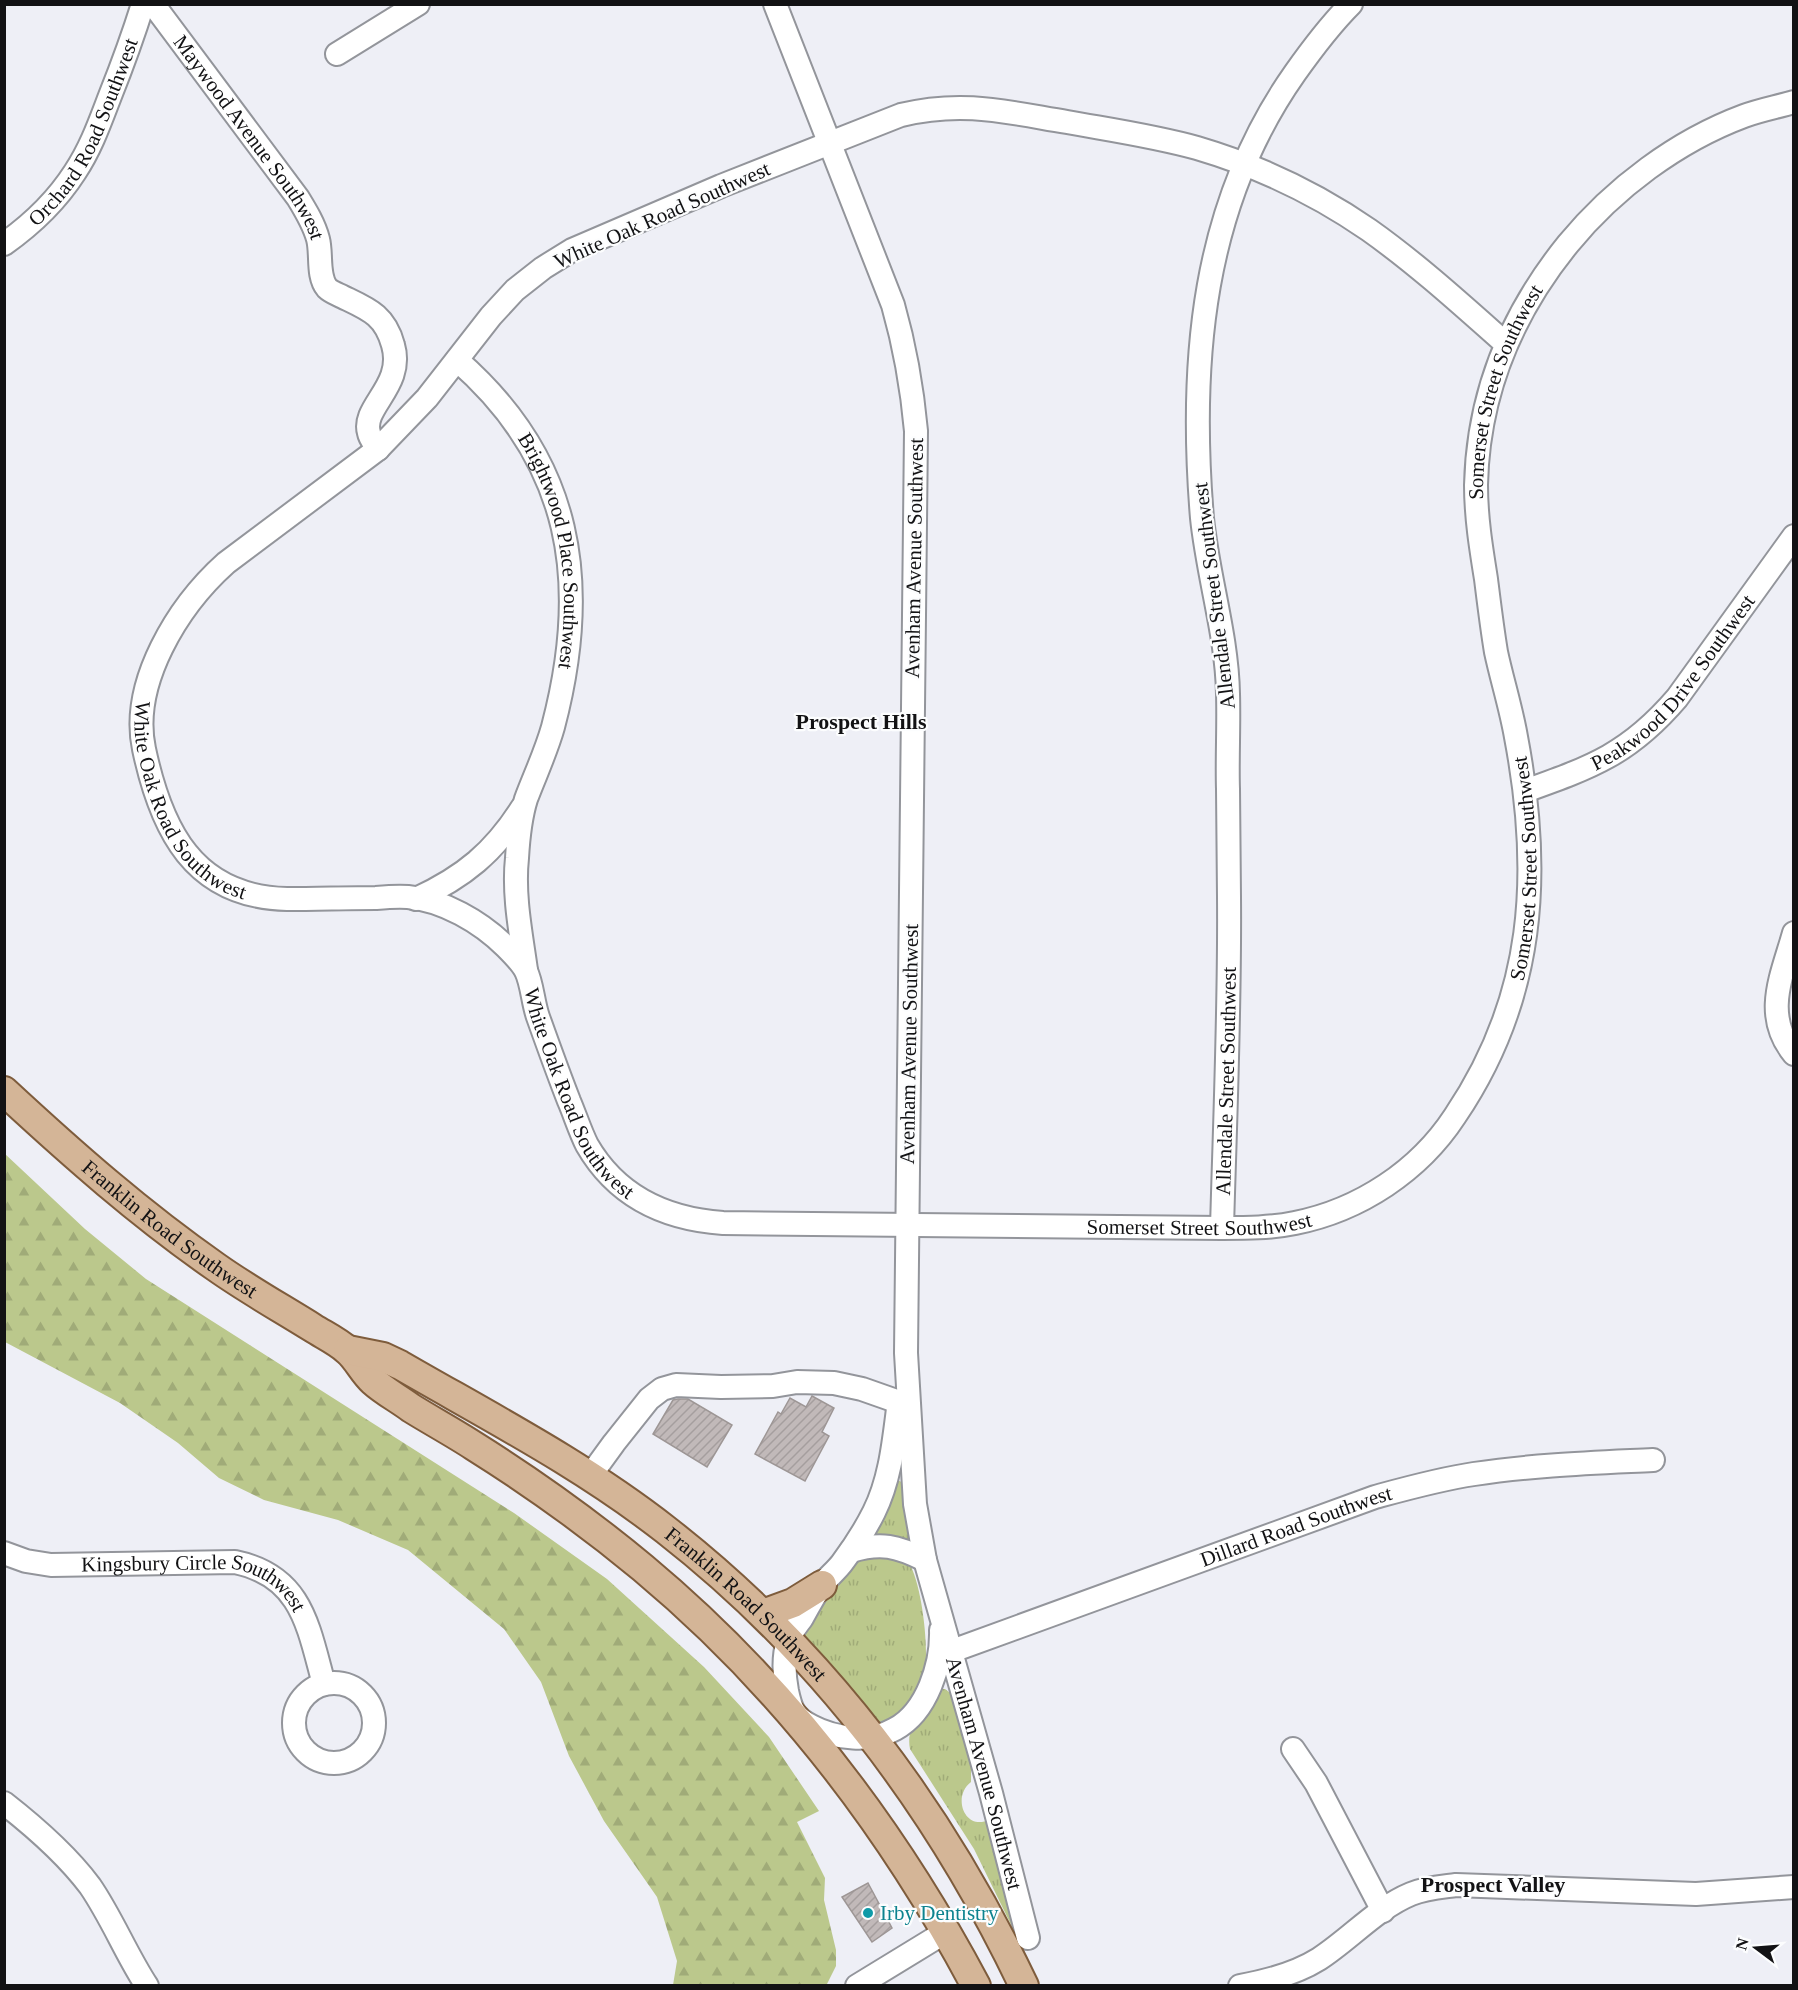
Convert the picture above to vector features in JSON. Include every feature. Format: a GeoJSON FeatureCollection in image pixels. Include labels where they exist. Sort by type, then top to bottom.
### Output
{"type":"FeatureCollection","features":[{"type":"Feature","properties":{"kind":"main road","name":"Franklin Road Southwest"},"geometry":{"type":"LineString","coordinates":[[4,1091],[105,1182],[174,1238],[225,1274],[348,1350],[372,1380],[411,1408],[477,1447],[546,1494],[643,1568],[700,1619],[744,1661],[796,1717],[860,1798],[900,1855],[947,1931],[976,1986]]}},
{"type":"Feature","properties":{"kind":"main road","name":"Franklin Road Southwest"},"geometry":{"type":"LineString","coordinates":[[348,1350],[383,1357],[400,1365],[590,1476],[665,1529],[763,1614],[826,1681],[873,1737],[913,1791],[954,1854],[1003,1940],[1024,1986]]}},
{"type":"Feature","properties":{"kind":"main road"},"geometry":{"type":"LineString","coordinates":[[763,1614],[793,1603],[822,1585]]}},
{"type":"Feature","properties":{"kind":"street","name":"Orchard Road Southwest"},"geometry":{"type":"LineString","coordinates":[[4,244],[19,234],[50,204],[75,173],[91,145],[131,40],[142,4]]}},
{"type":"Feature","properties":{"kind":"street","name":"Maywood Avenue Southwest"},"geometry":{"type":"LineString","coordinates":[[153,4],[298,198],[310,218],[318,240],[322,280],[332,292],[370,310],[381,319],[387,329],[396,358],[394,374],[387,391],[371,412],[368,422],[369,434],[378,449]]}},
{"type":"Feature","properties":{"kind":"street"},"geometry":{"type":"LineString","coordinates":[[337,54],[418,4]]}},
{"type":"Feature","properties":{"kind":"street","name":"Avenham Avenue Southwest"},"geometry":{"type":"LineString","coordinates":[[775,4],[893,305],[905,346],[912,388],[916,431],[906,1353],[915,1504],[925,1560],[991,1793],[1028,1938]]}},
{"type":"Feature","properties":{"kind":"street","name":"Allendale Street Southwest"},"geometry":{"type":"LineString","coordinates":[[1222,1228],[1229,900],[1228,692],[1224,648],[1211,582],[1203,520],[1198,458],[1198,395],[1205,309],[1218,236],[1243,164],[1281,93],[1313,47],[1351,4]]}},
{"type":"Feature","properties":{"kind":"street","name":"Somerset Street Southwest"},"geometry":{"type":"LineString","coordinates":[[907,1224],[1262,1228],[1295,1223],[1328,1214],[1359,1201],[1394,1180],[1444,1134],[1468,1097],[1503,1026],[1517,984],[1526,941],[1530,906],[1525,791],[1516,737],[1497,655],[1476,484],[1479,443],[1487,403],[1506,344],[1526,303],[1549,267],[1607,202],[1641,174],[1684,145],[1747,114],[1794,102]]}},
{"type":"Feature","properties":{"kind":"street","name":"White Oak Road Southwest"},"geometry":{"type":"LineString","coordinates":[[907,1224],[697,1221],[672,1215],[649,1205],[627,1191],[608,1174],[587,1144],[534,1005],[526,970],[505,946],[484,928],[445,907],[408,897],[284,899],[261,896],[238,890],[212,877],[194,862],[180,846],[165,820],[152,787],[142,739],[144,700],[156,660],[182,614],[208,580],[225,563],[378,449],[427,398],[491,316],[516,290],[543,268],[572,250],[722,186],[901,115],[923,110],[952,106],[981,107],[1148,136],[1197,148],[1243,164],[1327,204],[1370,231],[1447,292],[1506,344]]}},
{"type":"Feature","properties":{"kind":"street","name":"Brightwood Place Southwest"},"geometry":{"type":"LineString","coordinates":[[457,360],[497,398],[534,452],[561,518],[569,554],[572,614],[562,692],[551,733],[526,801],[516,858],[520,927],[526,970]]}},
{"type":"Feature","properties":{"kind":"street","name":"Peakwood Drive Southwest"},"geometry":{"type":"LineString","coordinates":[[1525,791],[1586,769],[1615,754],[1660,718],[1794,537]]}},
{"type":"Feature","properties":{"kind":"street","name":"Brightwood Place Southwest"},"geometry":{"type":"LineString","coordinates":[[416,899],[443,887],[467,871],[490,851],[509,829],[526,801]]}},
{"type":"Feature","properties":{"kind":"street"},"geometry":{"type":"LineString","coordinates":[[1794,933],[1776,997],[1779,1031],[1785,1044],[1794,1054]]}},
{"type":"Feature","properties":{"kind":"street","name":"Avenham Avenue Southwest"},"geometry":{"type":"LineString","coordinates":[[906,1353],[886,1480],[875,1510],[851,1551],[822,1585],[788,1640],[785,1679],[788,1697],[796,1717],[814,1728],[837,1735],[873,1737],[895,1730],[912,1716],[924,1697],[934,1673],[941,1633],[940,1610]]}},
{"type":"Feature","properties":{"kind":"street"},"geometry":{"type":"LineString","coordinates":[[590,1476],[649,1399],[662,1389],[676,1385],[721,1387],[773,1386],[797,1382],[834,1383],[862,1389],[899,1402]]}},
{"type":"Feature","properties":{"kind":"street","name":"Dillard Road Southwest"},"geometry":{"type":"LineString","coordinates":[[952,1651],[1376,1497],[1475,1473],[1564,1464],[1653,1460]]}},
{"type":"Feature","properties":{"kind":"street"},"geometry":{"type":"LineString","coordinates":[[851,1551],[867,1546],[883,1545],[905,1550],[925,1560]]}},
{"type":"Feature","properties":{"kind":"street","name":"Kingsbury Circle Southwest"},"geometry":{"type":"LineString","coordinates":[[4,1553],[26,1561],[51,1565],[235,1562],[253,1566],[270,1574],[287,1588],[297,1603],[310,1636],[324,1684]]}},
{"type":"Feature","properties":{"kind":"street"},"geometry":{"type":"LineString","coordinates":[[1293,1749],[1316,1783],[1383,1911]]}},
{"type":"Feature","properties":{"kind":"street"},"geometry":{"type":"LineString","coordinates":[[4,1803],[65,1856],[90,1887],[147,1986]]}},
{"type":"Feature","properties":{"kind":"street"},"geometry":{"type":"LineString","coordinates":[[1240,1986],[1292,1972],[1318,1959],[1383,1911],[1409,1895],[1432,1888],[1456,1885],[1696,1894],[1794,1887]]}},
{"type":"Feature","properties":{"kind":"street"},"geometry":{"type":"LineString","coordinates":[[857,1986],[947,1931]]}},
{"type":"Feature","properties":{"kind":"green space"},"geometry":{"type":"Polygon","coordinates":[[[4,1153],[85,1229],[146,1279],[514,1513],[607,1579],[704,1667],[769,1737],[819,1811],[797,1822],[825,1878],[824,1900],[836,1950],[836,1966],[825,1986],[673,1985],[677,1961],[657,1897],[604,1821],[569,1756],[541,1682],[504,1629],[408,1550],[338,1520],[264,1500],[219,1478],[178,1443],[120,1403],[5,1342],[4,1153]]]}},
{"type":"Feature","properties":{"kind":"green space"},"geometry":{"type":"Polygon","coordinates":[[[898,1480],[903,1483],[910,1545],[872,1538],[883,1518],[898,1480]]]}},
{"type":"Feature","properties":{"kind":"green space"},"geometry":{"type":"Polygon","coordinates":[[[873,1551],[909,1563],[918,1586],[924,1618],[926,1651],[926,1665],[920,1689],[907,1709],[880,1726],[800,1636],[803,1627],[859,1558],[873,1551]]]}},
{"type":"Feature","properties":{"kind":"green space"},"geometry":{"type":"Polygon","coordinates":[[[938,1689],[945,1689],[953,1695],[971,1758],[971,1782],[962,1795],[962,1803],[967,1817],[973,1821],[989,1820],[1019,1941],[974,1849],[910,1749],[909,1740],[913,1724],[938,1689]]]}},
{"type":"Feature","properties":{"kind":"building"},"geometry":{"type":"Polygon","coordinates":[[[812,1396],[834,1408],[822,1432],[829,1436],[805,1481],[755,1454],[778,1412],[781,1414],[790,1398],[806,1407],[812,1396]]]}},
{"type":"Feature","properties":{"kind":"building"},"geometry":{"type":"Polygon","coordinates":[[[688,1399],[732,1425],[707,1467],[653,1434],[673,1400],[688,1399]]]}},
{"type":"Feature","properties":{"kind":"building","name":"Irby Dentistry"},"geometry":{"type":"Polygon","coordinates":[[[868,1883],[892,1928],[872,1942],[842,1897],[868,1883]]]}},
{"type":"Feature","properties":{"kind":"place","name":"Irby Dentistry"},"geometry":{"type":"Point","coordinates":[868,1913]}},
{"type":"Feature","properties":{"kind":"district","name":"Prospect Hills"},"geometry":{"type":"Point","coordinates":[861,721]}},
{"type":"Feature","properties":{"kind":"district","name":"Prospect Valley"},"geometry":{"type":"Point","coordinates":[1493,1884]}}]}
